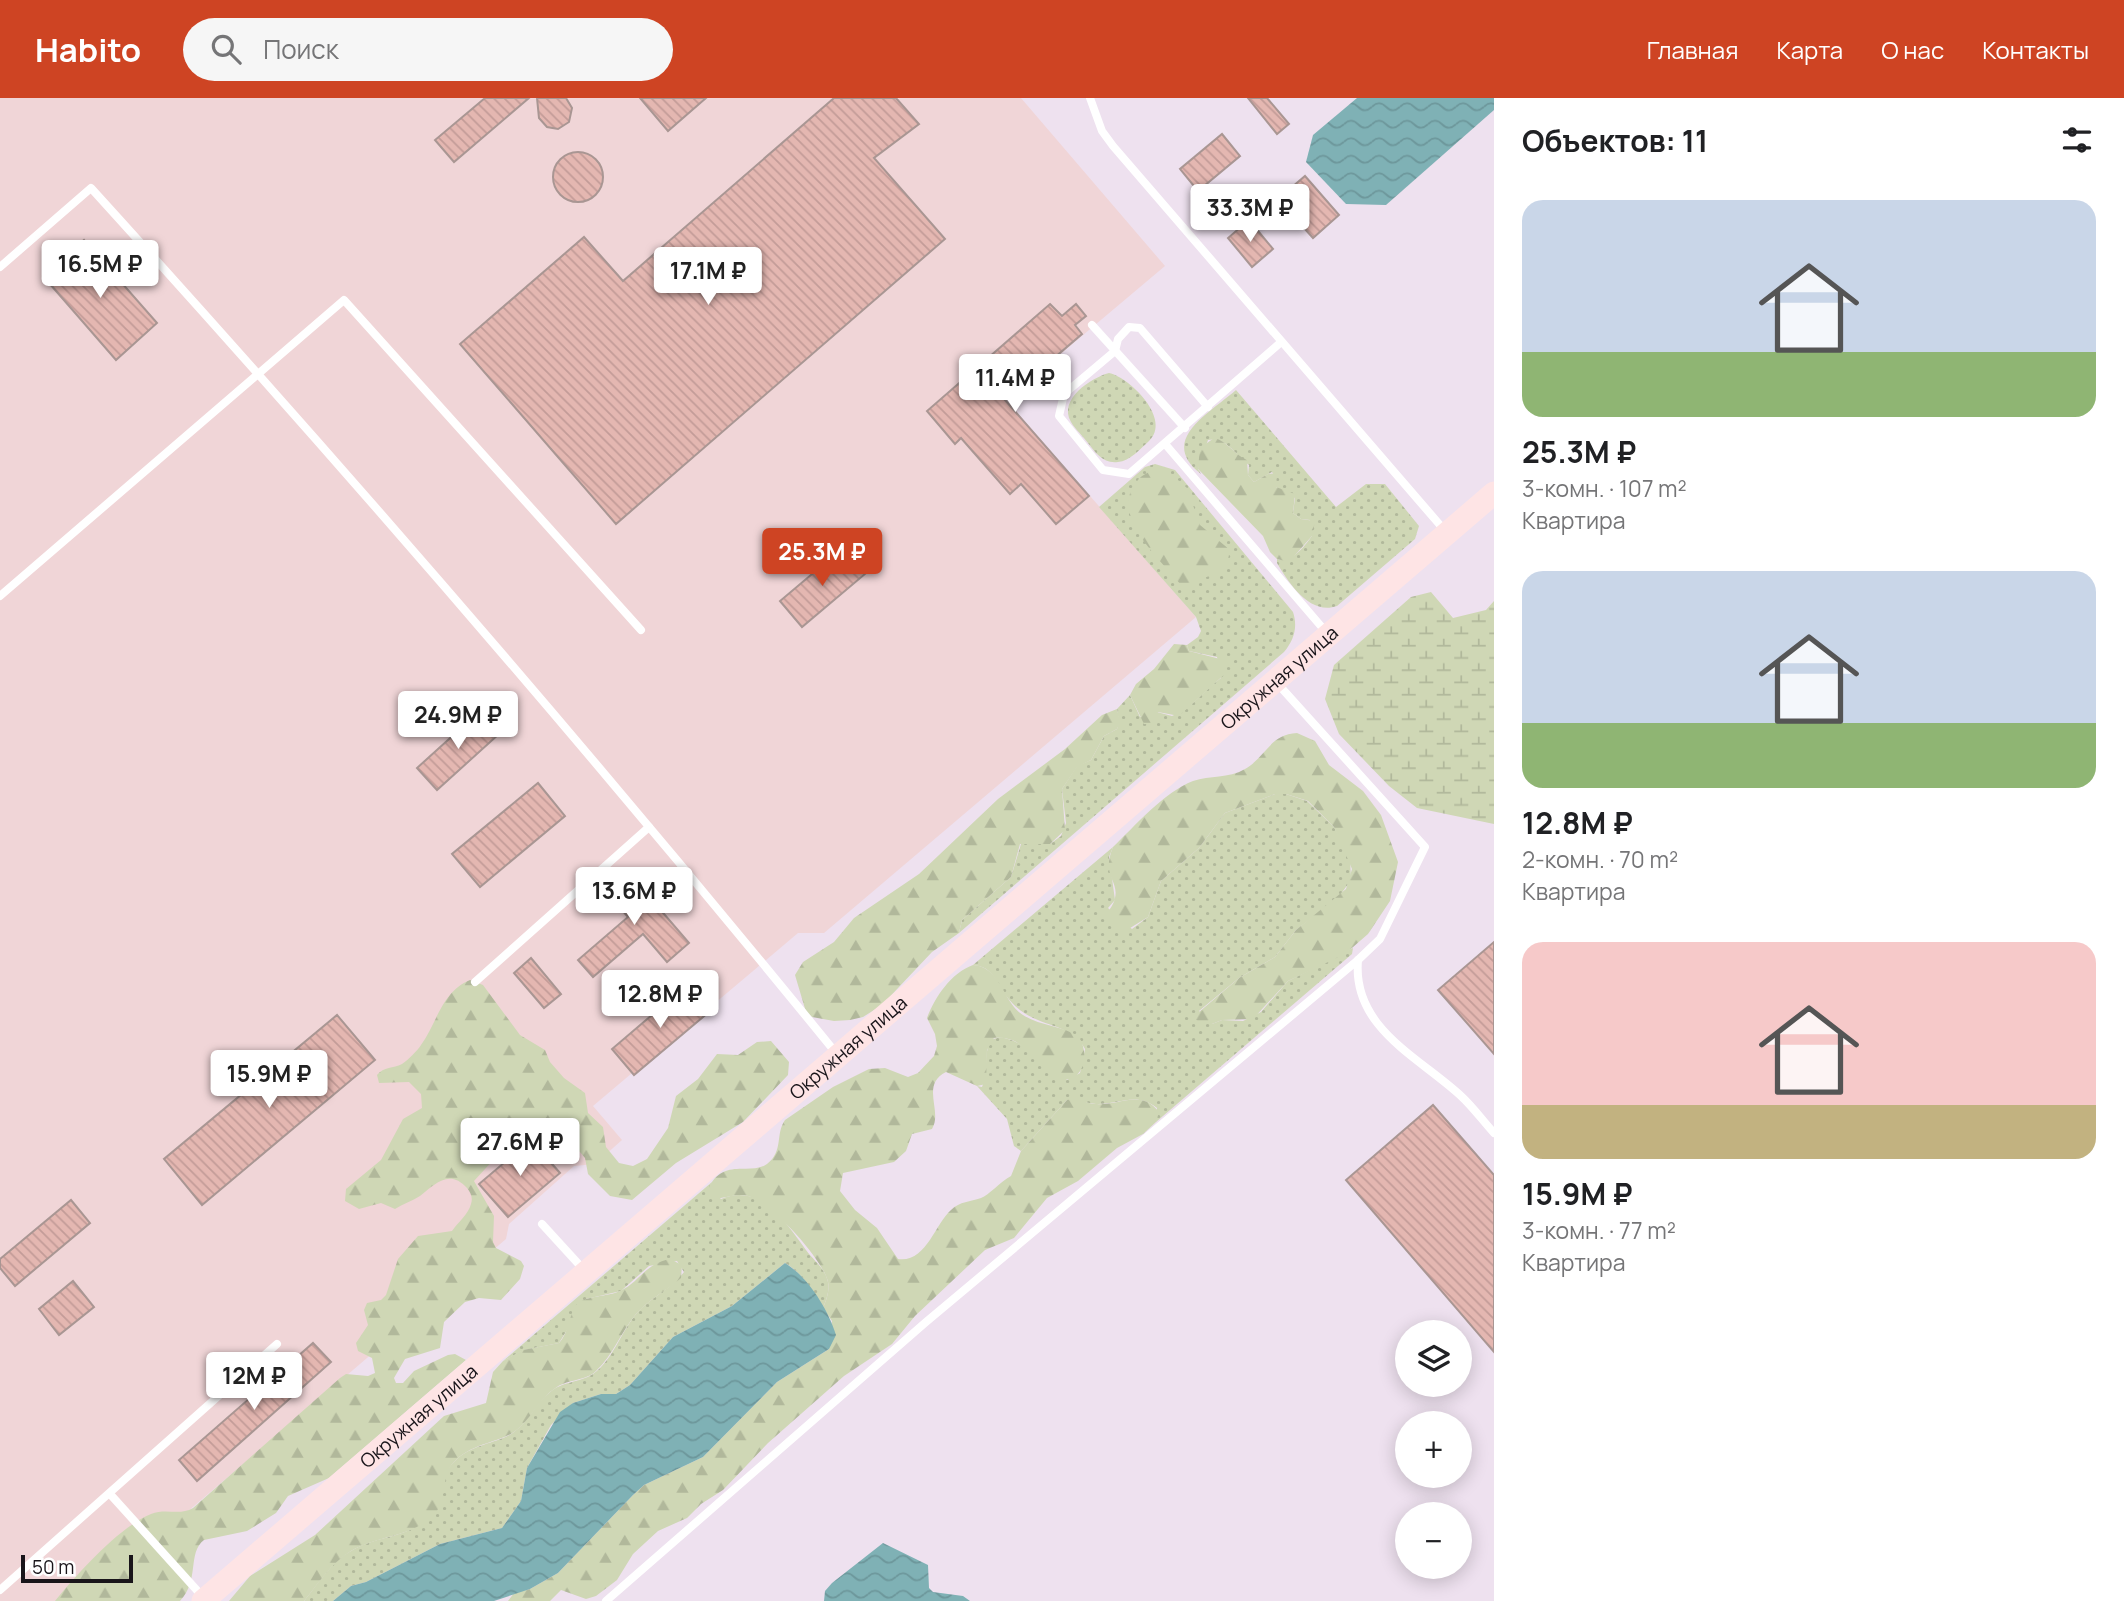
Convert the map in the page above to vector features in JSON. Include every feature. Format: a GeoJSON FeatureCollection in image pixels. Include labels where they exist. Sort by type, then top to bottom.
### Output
{"type":"FeatureCollection","features":[{"type":"Feature","properties":{"kind":"main road","name":"Окружная улица"},"geometry":{"type":"LineString","coordinates":[[204,1600],[1494,493]]}},
{"type":"Feature","properties":{"kind":"lane"},"geometry":{"type":"LineString","coordinates":[[1090,98],[1102,131],[1113,146],[1280,343],[1447,533]]}},
{"type":"Feature","properties":{"kind":"lane"},"geometry":{"type":"LineString","coordinates":[[0,267],[91,188],[258,371],[649,827],[838,1056]]}},
{"type":"Feature","properties":{"kind":"lane"},"geometry":{"type":"LineString","coordinates":[[0,596],[258,371],[344,300],[641,631]]}},
{"type":"Feature","properties":{"kind":"lane"},"geometry":{"type":"LineString","coordinates":[[1092,325],[1185,428]]}},
{"type":"Feature","properties":{"kind":"lane"},"geometry":{"type":"LineString","coordinates":[[1208,407],[1140,328],[1129,327],[1118,340],[1115,351],[1064,394],[1059,416],[1102,470],[1129,474],[1166,445],[1280,343]]}},
{"type":"Feature","properties":{"kind":"lane"},"geometry":{"type":"LineString","coordinates":[[1166,445],[1328,635]]}},
{"type":"Feature","properties":{"kind":"lane"},"geometry":{"type":"LineString","coordinates":[[606,1601],[926,1322],[1380,939],[1425,847],[1275,681]]}},
{"type":"Feature","properties":{"kind":"lane"},"geometry":{"type":"LineString","coordinates":[[475,982],[649,827]]}},
{"type":"Feature","properties":{"kind":"lane"},"geometry":{"type":"LineString","coordinates":[[1358,960],[1358,982],[1363,1006],[1395,1044],[1463,1097],[1494,1133]]}},
{"type":"Feature","properties":{"kind":"lane"},"geometry":{"type":"LineString","coordinates":[[542,1224],[586,1272]]}},
{"type":"Feature","properties":{"kind":"lane"},"geometry":{"type":"LineString","coordinates":[[0,1590],[277,1344]]}},
{"type":"Feature","properties":{"kind":"lane"},"geometry":{"type":"LineString","coordinates":[[110,1494],[204,1600]]}},
{"type":"Feature","properties":{"kind":"shaded area"},"geometry":{"type":"Polygon","coordinates":[[[0,98],[1021,98],[1165,266],[1006,400],[1196,617],[824,933],[798,933],[593,1106],[622,1140],[595,1164],[574,1166],[509,1224],[506,1239],[83,1601],[0,1601],[0,98]]]}},
{"type":"Feature","properties":{"kind":"green space"},"geometry":{"type":"Polygon","coordinates":[[[1109,373],[1118,376],[1137,391],[1146,401],[1156,422],[1155,432],[1149,441],[1131,457],[1118,462],[1104,460],[1097,454],[1073,425],[1068,413],[1069,405],[1078,391],[1109,373]]]}},
{"type":"Feature","properties":{"kind":"green space"},"geometry":{"type":"Polygon","coordinates":[[[1236,390],[1336,507],[1366,484],[1385,484],[1419,526],[1415,539],[1337,606],[1327,608],[1309,602],[1294,588],[1277,563],[1277,559],[1287,559],[1297,554],[1312,536],[1310,520],[1301,519],[1293,513],[1295,498],[1276,487],[1276,478],[1272,472],[1254,482],[1248,475],[1249,465],[1225,444],[1214,440],[1208,440],[1198,469],[1201,474],[1189,462],[1184,450],[1192,428],[1236,390]]]}},
{"type":"Feature","properties":{"kind":"green space"},"geometry":{"type":"Polygon","coordinates":[[[1214,438],[1224,442],[1247,460],[1248,475],[1254,482],[1268,474],[1277,473],[1276,487],[1295,494],[1293,513],[1301,519],[1315,521],[1312,536],[1289,562],[1277,559],[1270,552],[1263,536],[1198,469],[1200,448],[1214,438]]]}},
{"type":"Feature","properties":{"kind":"green space"},"geometry":{"type":"Polygon","coordinates":[[[1155,464],[1175,470],[1293,612],[1293,638],[1284,652],[959,933],[962,920],[1011,877],[1021,844],[1050,844],[1061,836],[1066,823],[1062,789],[1077,766],[1091,760],[1104,736],[1117,729],[1117,709],[1130,695],[1140,717],[1154,717],[1157,712],[1172,716],[1192,704],[1221,678],[1217,657],[1189,651],[1187,645],[1198,637],[1201,631],[1196,617],[1099,507],[1145,467],[1155,464]]]}},
{"type":"Feature","properties":{"kind":"green space"},"geometry":{"type":"Polygon","coordinates":[[[1158,470],[1172,475],[1187,488],[1200,525],[1230,550],[1226,569],[1197,581],[1190,588],[1181,585],[1152,552],[1134,524],[1129,510],[1129,497],[1137,481],[1142,476],[1158,470]]]}},
{"type":"Feature","properties":{"kind":"green space"},"geometry":{"type":"Polygon","coordinates":[[[1431,592],[1453,618],[1486,610],[1494,601],[1494,824],[1417,808],[1389,786],[1339,734],[1325,699],[1334,665],[1411,597],[1431,592]]]}},
{"type":"Feature","properties":{"kind":"green space"},"geometry":{"type":"Polygon","coordinates":[[[1174,644],[1187,645],[1189,651],[1224,660],[1226,673],[1179,716],[1158,712],[1152,724],[1144,724],[1130,695],[1136,684],[1154,669],[1174,644]]]}},
{"type":"Feature","properties":{"kind":"green space"},"geometry":{"type":"Polygon","coordinates":[[[1117,709],[1120,722],[1117,729],[1104,736],[1091,760],[1077,767],[1062,789],[1065,830],[1050,844],[1020,844],[1011,877],[962,920],[959,933],[932,952],[882,1005],[863,1017],[850,1020],[834,1021],[812,1017],[806,1012],[795,975],[803,962],[834,942],[854,918],[919,874],[998,799],[1065,749],[1102,715],[1117,709]]]}},
{"type":"Feature","properties":{"kind":"green space"},"geometry":{"type":"Polygon","coordinates":[[[1297,733],[1315,741],[1329,765],[1363,791],[1381,815],[1398,862],[1390,901],[1368,934],[1345,954],[1288,981],[1253,1019],[1202,1023],[1192,1018],[1239,978],[1275,957],[1296,930],[1346,889],[1352,869],[1334,827],[1308,801],[1286,794],[1275,794],[1225,813],[1199,848],[1161,881],[1148,917],[1122,933],[1104,919],[1116,892],[1109,871],[1113,847],[1150,810],[1182,786],[1199,779],[1239,772],[1252,764],[1280,737],[1297,733]]]}},
{"type":"Feature","properties":{"kind":"green space"},"geometry":{"type":"Polygon","coordinates":[[[1275,794],[1286,794],[1307,801],[1334,827],[1350,857],[1351,880],[1338,898],[1296,930],[1275,957],[1239,978],[1199,1011],[1212,1024],[1222,1020],[1243,1021],[1261,1012],[1288,981],[1353,948],[1352,954],[1156,1122],[1157,1108],[1142,1100],[1096,1104],[1067,1100],[1021,1151],[1014,1146],[1007,1119],[977,1086],[982,1087],[984,1081],[990,1041],[1008,1039],[1019,1044],[1067,1080],[1080,1073],[1085,1049],[1070,1033],[1017,1008],[990,972],[973,965],[1113,847],[1109,857],[1115,900],[1108,908],[1132,929],[1148,917],[1161,881],[1199,848],[1225,813],[1275,794]]]}},
{"type":"Feature","properties":{"kind":"green space"},"geometry":{"type":"Polygon","coordinates":[[[973,965],[981,966],[993,975],[1021,1013],[1037,1022],[1063,1029],[1079,1037],[1084,1054],[1083,1065],[1072,1079],[1060,1079],[1051,1075],[1019,1044],[1008,1039],[994,1038],[987,1050],[986,1084],[977,1086],[946,1072],[938,1077],[934,1084],[935,1122],[932,1129],[912,1134],[906,1151],[894,1162],[843,1173],[840,1191],[855,1210],[877,1228],[898,1259],[908,1259],[923,1249],[954,1207],[984,1196],[1011,1176],[1021,1151],[1067,1100],[1104,1104],[1137,1099],[1152,1105],[1159,1112],[1156,1122],[1143,1134],[1117,1148],[1078,1181],[1047,1198],[1014,1238],[985,1250],[915,1316],[892,1344],[844,1376],[768,1443],[723,1490],[701,1504],[687,1518],[658,1531],[633,1554],[617,1580],[596,1596],[586,1599],[561,1590],[550,1601],[508,1601],[514,1593],[530,1589],[558,1573],[644,1485],[703,1457],[777,1382],[829,1349],[832,1321],[823,1308],[828,1282],[807,1246],[758,1200],[743,1195],[711,1197],[709,1187],[722,1172],[767,1164],[776,1154],[785,1120],[833,1087],[869,1069],[885,1068],[908,1077],[918,1073],[934,1056],[937,1046],[935,1034],[927,1018],[930,1010],[951,980],[973,965]]]}},
{"type":"Feature","properties":{"kind":"green space"},"geometry":{"type":"Polygon","coordinates":[[[470,980],[483,985],[520,1035],[545,1050],[550,1062],[564,1078],[585,1093],[588,1113],[603,1127],[606,1147],[619,1163],[633,1166],[647,1159],[668,1128],[676,1096],[698,1079],[717,1054],[738,1055],[757,1042],[771,1041],[789,1062],[788,1075],[743,1122],[676,1163],[632,1200],[610,1196],[588,1174],[585,1158],[580,1152],[559,1142],[539,1127],[517,1134],[474,1181],[494,1216],[493,1242],[496,1248],[521,1261],[524,1266],[520,1279],[501,1300],[479,1298],[465,1302],[444,1322],[440,1348],[405,1359],[394,1378],[396,1383],[403,1383],[414,1371],[448,1355],[455,1354],[466,1360],[329,1478],[288,1496],[276,1513],[247,1531],[204,1540],[196,1552],[190,1584],[180,1601],[55,1601],[87,1565],[126,1529],[151,1514],[193,1508],[340,1378],[346,1374],[368,1376],[375,1373],[372,1358],[358,1351],[356,1343],[368,1325],[364,1310],[367,1303],[381,1300],[386,1295],[398,1259],[418,1236],[452,1231],[468,1212],[472,1198],[460,1182],[448,1179],[436,1183],[420,1196],[395,1209],[381,1203],[359,1209],[345,1201],[346,1189],[381,1160],[403,1119],[422,1108],[421,1094],[409,1082],[379,1083],[377,1075],[383,1070],[402,1064],[412,1055],[427,1036],[446,1000],[470,980]]]}},
{"type":"Feature","properties":{"kind":"green space"},"geometry":{"type":"Polygon","coordinates":[[[712,1182],[710,1187],[721,1199],[735,1195],[760,1201],[771,1208],[790,1228],[827,1277],[828,1288],[823,1308],[802,1277],[785,1263],[732,1306],[673,1337],[630,1385],[616,1394],[601,1394],[573,1403],[551,1425],[527,1468],[521,1501],[502,1528],[440,1544],[366,1582],[351,1586],[333,1601],[304,1601],[325,1574],[344,1556],[360,1546],[417,1527],[434,1513],[442,1497],[446,1474],[457,1459],[471,1450],[514,1432],[554,1389],[588,1377],[600,1368],[636,1314],[684,1272],[677,1261],[649,1266],[621,1291],[586,1299],[559,1343],[524,1350],[503,1361],[712,1182]]]}},
{"type":"Feature","properties":{"kind":"green space"},"geometry":{"type":"Polygon","coordinates":[[[670,1259],[682,1265],[681,1278],[636,1314],[602,1365],[592,1374],[562,1384],[551,1392],[514,1432],[471,1450],[457,1459],[448,1472],[438,1509],[424,1523],[351,1551],[331,1568],[304,1601],[229,1601],[250,1576],[315,1535],[444,1416],[486,1403],[493,1372],[503,1361],[523,1350],[559,1343],[577,1304],[620,1291],[654,1265],[670,1259]]]}},
{"type":"Feature","properties":{"kind":"water"},"geometry":{"type":"Polygon","coordinates":[[[1357,98],[1494,98],[1494,110],[1386,205],[1346,204],[1306,162],[1313,135],[1357,98]]]}},
{"type":"Feature","properties":{"kind":"water"},"geometry":{"type":"Polygon","coordinates":[[[785,1263],[802,1276],[828,1315],[836,1335],[829,1349],[777,1382],[703,1457],[644,1485],[558,1573],[530,1589],[494,1601],[333,1601],[351,1586],[366,1582],[440,1544],[502,1528],[521,1501],[527,1468],[560,1412],[573,1403],[601,1394],[616,1394],[630,1385],[673,1337],[732,1306],[785,1263]]]}},
{"type":"Feature","properties":{"kind":"water"},"geometry":{"type":"Polygon","coordinates":[[[883,1543],[928,1565],[929,1588],[933,1592],[963,1596],[970,1601],[824,1601],[825,1591],[832,1583],[883,1543]]]}},
{"type":"Feature","properties":{"kind":"building"},"geometry":{"type":"Polygon","coordinates":[[[485,98],[529,98],[454,162],[435,140],[485,98]]]}},
{"type":"Feature","properties":{"kind":"building"},"geometry":{"type":"Polygon","coordinates":[[[537,98],[566,98],[572,108],[569,122],[558,129],[547,127],[539,118],[537,98]]]}},
{"type":"Feature","properties":{"kind":"building"},"geometry":{"type":"Polygon","coordinates":[[[640,98],[706,98],[668,131],[640,98]]]}},
{"type":"Feature","properties":{"kind":"building"},"geometry":{"type":"Polygon","coordinates":[[[834,98],[896,98],[919,124],[874,158],[945,239],[616,524],[460,344],[584,237],[623,281],[834,98]]]}},
{"type":"Feature","properties":{"kind":"building"},"geometry":{"type":"Polygon","coordinates":[[[1248,98],[1267,98],[1289,124],[1277,134],[1248,98]]]}},
{"type":"Feature","properties":{"kind":"building"},"geometry":{"type":"Polygon","coordinates":[[[1222,134],[1240,156],[1198,191],[1180,169],[1222,134]]]}},
{"type":"Feature","properties":{"kind":"building"},"geometry":{"type":"Polygon","coordinates":[[[578,152],[596,159],[603,177],[596,195],[578,202],[560,195],[553,177],[560,159],[578,152]]]}},
{"type":"Feature","properties":{"kind":"building"},"geometry":{"type":"Polygon","coordinates":[[[1305,176],[1339,215],[1313,238],[1278,199],[1305,176]]]}},
{"type":"Feature","properties":{"kind":"building"},"geometry":{"type":"Polygon","coordinates":[[[1249,220],[1273,249],[1252,267],[1228,238],[1249,220]]]}},
{"type":"Feature","properties":{"kind":"building"},"geometry":{"type":"Polygon","coordinates":[[[84,240],[157,323],[116,360],[43,276],[84,240]]]}},
{"type":"Feature","properties":{"kind":"building"},"geometry":{"type":"Polygon","coordinates":[[[1050,304],[1062,316],[1076,304],[1086,316],[1075,325],[1082,334],[1005,400],[1089,496],[1056,524],[1021,484],[1010,494],[961,438],[955,444],[927,411],[1050,304]]]}},
{"type":"Feature","properties":{"kind":"building"},"geometry":{"type":"Polygon","coordinates":[[[843,548],[865,574],[802,627],[780,601],[843,548]]]}},
{"type":"Feature","properties":{"kind":"building"},"geometry":{"type":"Polygon","coordinates":[[[479,712],[499,734],[437,790],[417,768],[479,712]]]}},
{"type":"Feature","properties":{"kind":"building"},"geometry":{"type":"Polygon","coordinates":[[[538,783],[565,816],[480,887],[452,854],[538,783]]]}},
{"type":"Feature","properties":{"kind":"building"},"geometry":{"type":"Polygon","coordinates":[[[627,871],[689,943],[667,962],[643,934],[593,977],[578,960],[628,917],[605,890],[627,871]]]}},
{"type":"Feature","properties":{"kind":"building"},"geometry":{"type":"Polygon","coordinates":[[[1494,942],[1494,1054],[1438,990],[1494,942]]]}},
{"type":"Feature","properties":{"kind":"building"},"geometry":{"type":"Polygon","coordinates":[[[531,958],[561,994],[544,1008],[514,973],[531,958]]]}},
{"type":"Feature","properties":{"kind":"building"},"geometry":{"type":"Polygon","coordinates":[[[686,986],[709,1012],[634,1075],[612,1049],[686,986]]]}},
{"type":"Feature","properties":{"kind":"building"},"geometry":{"type":"Polygon","coordinates":[[[337,1015],[375,1060],[202,1205],[164,1159],[337,1015]]]}},
{"type":"Feature","properties":{"kind":"building"},"geometry":{"type":"Polygon","coordinates":[[[1433,1105],[1494,1175],[1494,1352],[1472,1326],[1472,1320],[1466,1320],[1346,1180],[1433,1105]]]}},
{"type":"Feature","properties":{"kind":"building"},"geometry":{"type":"Polygon","coordinates":[[[531,1140],[560,1173],[508,1217],[479,1184],[531,1140]]]}},
{"type":"Feature","properties":{"kind":"building"},"geometry":{"type":"Polygon","coordinates":[[[71,1200],[90,1223],[15,1286],[0,1268],[0,1259],[71,1200]]]}},
{"type":"Feature","properties":{"kind":"building"},"geometry":{"type":"Polygon","coordinates":[[[73,1281],[94,1307],[59,1335],[39,1309],[73,1281]]]}},
{"type":"Feature","properties":{"kind":"building"},"geometry":{"type":"Polygon","coordinates":[[[313,1343],[331,1362],[197,1481],[179,1460],[313,1343]]]}}]}
